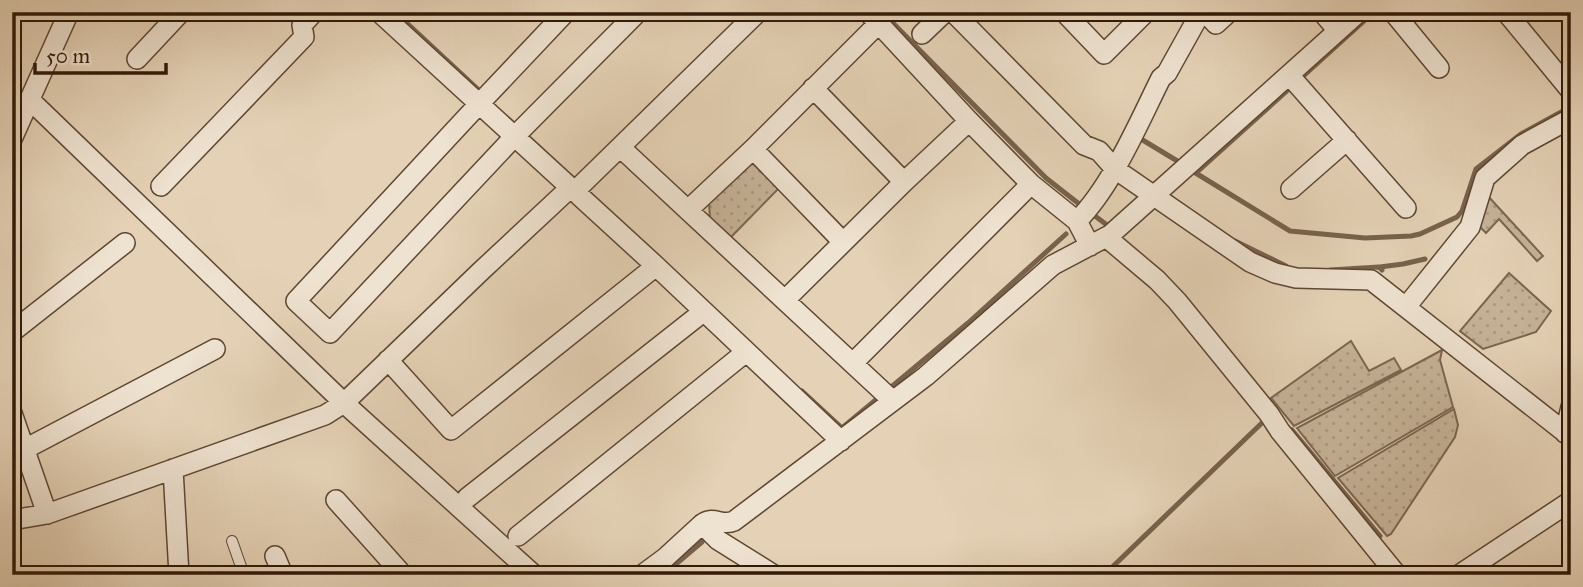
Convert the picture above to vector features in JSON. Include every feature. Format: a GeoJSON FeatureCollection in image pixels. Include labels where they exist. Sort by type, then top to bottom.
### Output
{"type":"FeatureCollection","features":[{"type":"Feature","properties":{"kind":"street"},"geometry":{"type":"LineString","coordinates":[[12,139],[69,12]]}},
{"type":"Feature","properties":{"kind":"street"},"geometry":{"type":"LineString","coordinates":[[137,59],[181,12]]}},
{"type":"Feature","properties":{"kind":"street"},"geometry":{"type":"LineString","coordinates":[[160,186],[303,37],[302,25],[314,12]]}},
{"type":"Feature","properties":{"kind":"street"},"geometry":{"type":"LineString","coordinates":[[379,12],[484,99],[703,312],[836,436]]}},
{"type":"Feature","properties":{"kind":"street"},"geometry":{"type":"LineString","coordinates":[[566,12],[296,302],[330,333],[519,132],[638,12]]}},
{"type":"Feature","properties":{"kind":"street"},"geometry":{"type":"LineString","coordinates":[[12,520],[47,514],[325,415],[344,403],[621,148],[758,12]]}},
{"type":"Feature","properties":{"kind":"street"},"geometry":{"type":"LineString","coordinates":[[922,34],[945,12]]}},
{"type":"Feature","properties":{"kind":"street"},"geometry":{"type":"LineString","coordinates":[[953,12],[1084,145],[1099,151],[1154,196],[1250,262],[1275,273],[1296,278],[1371,280],[1568,435]]}},
{"type":"Feature","properties":{"kind":"street"},"geometry":{"type":"LineString","coordinates":[[1064,12],[1104,54],[1146,12]]}},
{"type":"Feature","properties":{"kind":"street"},"geometry":{"type":"LineString","coordinates":[[1083,214],[1116,166],[1161,78],[1167,73],[1203,12],[1216,24],[1229,12]]}},
{"type":"Feature","properties":{"kind":"street"},"geometry":{"type":"LineString","coordinates":[[1322,12],[1338,31]]}},
{"type":"Feature","properties":{"kind":"street"},"geometry":{"type":"LineString","coordinates":[[655,571],[665,558],[702,524],[708,520],[723,524],[734,521],[888,396],[926,376],[1054,265],[1106,236],[1294,80],[1359,12]]}},
{"type":"Feature","properties":{"kind":"street"},"geometry":{"type":"LineString","coordinates":[[1393,12],[1439,68]]}},
{"type":"Feature","properties":{"kind":"street"},"geometry":{"type":"LineString","coordinates":[[1506,12],[1571,91]]}},
{"type":"Feature","properties":{"kind":"street"},"geometry":{"type":"LineString","coordinates":[[688,210],[813,88],[873,18],[1031,184],[1083,214],[1177,301],[1397,575]]}},
{"type":"Feature","properties":{"kind":"street"},"geometry":{"type":"LineString","coordinates":[[1294,80],[1406,208]]}},
{"type":"Feature","properties":{"kind":"street"},"geometry":{"type":"LineString","coordinates":[[813,88],[904,182]]}},
{"type":"Feature","properties":{"kind":"street"},"geometry":{"type":"LineString","coordinates":[[30,100],[344,403],[534,575]]}},
{"type":"Feature","properties":{"kind":"street"},"geometry":{"type":"LineString","coordinates":[[1406,307],[1470,227],[1485,177],[1522,145],[1571,120]]}},
{"type":"Feature","properties":{"kind":"street"},"geometry":{"type":"LineString","coordinates":[[785,300],[969,121]]}},
{"type":"Feature","properties":{"kind":"street"},"geometry":{"type":"LineString","coordinates":[[1291,189],[1347,140]]}},
{"type":"Feature","properties":{"kind":"street"},"geometry":{"type":"LineString","coordinates":[[621,148],[888,396]]}},
{"type":"Feature","properties":{"kind":"street"},"geometry":{"type":"LineString","coordinates":[[753,149],[843,242]]}},
{"type":"Feature","properties":{"kind":"street"},"geometry":{"type":"LineString","coordinates":[[853,363],[1031,184]]}},
{"type":"Feature","properties":{"kind":"street"},"geometry":{"type":"LineString","coordinates":[[12,332],[125,243]]}},
{"type":"Feature","properties":{"kind":"street"},"geometry":{"type":"LineString","coordinates":[[388,360],[451,430],[656,266]]}},
{"type":"Feature","properties":{"kind":"street"},"geometry":{"type":"LineString","coordinates":[[467,498],[703,312]]}},
{"type":"Feature","properties":{"kind":"street"},"geometry":{"type":"LineString","coordinates":[[25,449],[215,349]]}},
{"type":"Feature","properties":{"kind":"street"},"geometry":{"type":"LineString","coordinates":[[518,536],[746,352]]}},
{"type":"Feature","properties":{"kind":"street"},"geometry":{"type":"LineString","coordinates":[[1568,435],[1571,407]]}},
{"type":"Feature","properties":{"kind":"street"},"geometry":{"type":"LineString","coordinates":[[12,413],[47,514]]}},
{"type":"Feature","properties":{"kind":"street"},"geometry":{"type":"LineString","coordinates":[[173,469],[179,575]]}},
{"type":"Feature","properties":{"kind":"street"},"geometry":{"type":"LineString","coordinates":[[336,500],[403,575]]}},
{"type":"Feature","properties":{"kind":"street"},"geometry":{"type":"LineString","coordinates":[[1459,575],[1571,501]]}},
{"type":"Feature","properties":{"kind":"street"},"geometry":{"type":"LineString","coordinates":[[702,524],[718,540],[774,575]]}},
{"type":"Feature","properties":{"kind":"street"},"geometry":{"type":"LineString","coordinates":[[275,556],[283,575]]}},
{"type":"Feature","properties":{"kind":"lane"},"geometry":{"type":"LineString","coordinates":[[232,541],[244,575]]}},
{"type":"Feature","properties":{"kind":"shaded area"},"geometry":{"type":"Polygon","coordinates":[[[757,161],[781,186],[731,237],[710,218],[709,203],[751,162],[757,161]]]}},
{"type":"Feature","properties":{"kind":"shaded area"},"geometry":{"type":"Polygon","coordinates":[[[1487,195],[1543,256],[1537,261],[1499,219],[1486,233],[1479,226],[1487,195]]]}},
{"type":"Feature","properties":{"kind":"shaded area"},"geometry":{"type":"Polygon","coordinates":[[[1509,273],[1551,311],[1536,332],[1483,349],[1460,331],[1509,273]]]}},
{"type":"Feature","properties":{"kind":"shaded area"},"geometry":{"type":"Polygon","coordinates":[[[1351,341],[1369,371],[1394,358],[1401,370],[1294,426],[1271,398],[1351,341]]]}},
{"type":"Feature","properties":{"kind":"shaded area"},"geometry":{"type":"Polygon","coordinates":[[[1442,350],[1440,360],[1453,407],[1335,476],[1297,428],[1442,350]]]}},
{"type":"Feature","properties":{"kind":"shaded area"},"geometry":{"type":"Polygon","coordinates":[[[1454,409],[1458,425],[1455,437],[1391,534],[1387,536],[1338,478],[1454,409]]]}},
{"type":"Feature","properties":{"kind":"waterway"},"geometry":{"type":"LineString","coordinates":[[395,12],[482,93]]}},
{"type":"Feature","properties":{"kind":"waterway"},"geometry":{"type":"LineString","coordinates":[[882,12],[1046,178],[1083,207]]}},
{"type":"Feature","properties":{"kind":"waterway"},"geometry":{"type":"LineString","coordinates":[[1196,173],[1374,12]]}},
{"type":"Feature","properties":{"kind":"waterway"},"geometry":{"type":"LineString","coordinates":[[1194,172],[1290,231],[1365,238],[1411,236],[1457,217],[1462,211],[1476,169],[1521,134],[1563,111],[1571,110]]}},
{"type":"Feature","properties":{"kind":"waterway"},"geometry":{"type":"LineString","coordinates":[[1136,136],[1179,162]]}},
{"type":"Feature","properties":{"kind":"waterway"},"geometry":{"type":"LineString","coordinates":[[1091,213],[1111,228]]}},
{"type":"Feature","properties":{"kind":"waterway"},"geometry":{"type":"LineString","coordinates":[[802,391],[842,428],[968,323],[1066,234]]}},
{"type":"Feature","properties":{"kind":"waterway"},"geometry":{"type":"LineString","coordinates":[[1235,241],[1286,266]]}},
{"type":"Feature","properties":{"kind":"waterway"},"geometry":{"type":"LineString","coordinates":[[1380,267],[1425,259]]}},
{"type":"Feature","properties":{"kind":"waterway"},"geometry":{"type":"LineString","coordinates":[[1330,270],[1379,267],[1382,270]]}},
{"type":"Feature","properties":{"kind":"waterway"},"geometry":{"type":"LineString","coordinates":[[1104,575],[1266,419]]}},
{"type":"Feature","properties":{"kind":"waterway"},"geometry":{"type":"LineString","coordinates":[[1292,430],[1380,536]]}},
{"type":"Feature","properties":{"kind":"waterway"},"geometry":{"type":"LineString","coordinates":[[663,575],[702,542]]}}]}
